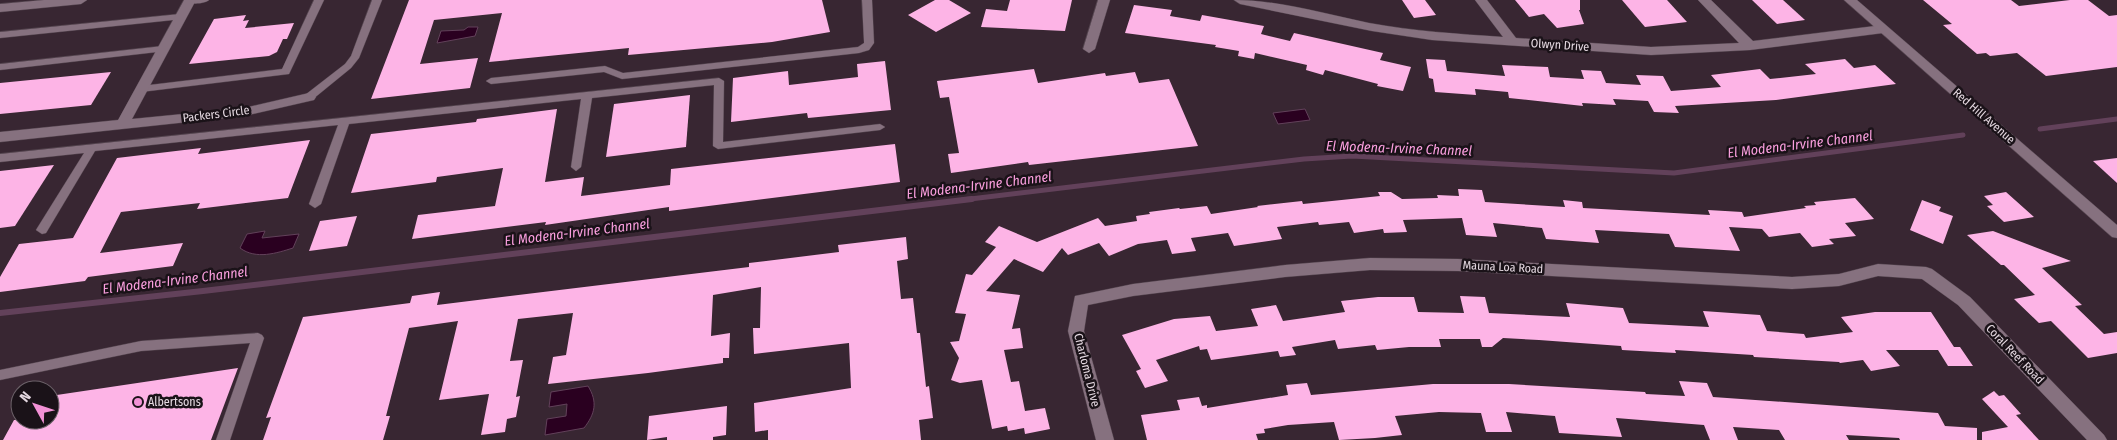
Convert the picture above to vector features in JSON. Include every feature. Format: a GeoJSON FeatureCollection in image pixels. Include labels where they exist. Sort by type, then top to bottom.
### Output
{"type":"FeatureCollection","features":[{"type":"Feature","properties":{"kind":"street"},"geometry":{"type":"LineString","coordinates":[[2,10],[81,0]]}},
{"type":"Feature","properties":{"kind":"street"},"geometry":{"type":"LineString","coordinates":[[1089,49],[1104,0]]}},
{"type":"Feature","properties":{"kind":"street","name":"Olwyn Drive"},"geometry":{"type":"LineString","coordinates":[[1245,0],[1372,27],[1432,36],[1651,51],[1685,51],[1750,46],[1883,29]]}},
{"type":"Feature","properties":{"kind":"street"},"geometry":{"type":"LineString","coordinates":[[1481,0],[1513,42]]}},
{"type":"Feature","properties":{"kind":"street"},"geometry":{"type":"LineString","coordinates":[[1704,0],[1750,46]]}},
{"type":"Feature","properties":{"kind":"street","name":"Red Hill Avenue"},"geometry":{"type":"LineString","coordinates":[[1850,0],[2117,232]]}},
{"type":"Feature","properties":{"kind":"street"},"geometry":{"type":"LineString","coordinates":[[122,125],[189,1]]}},
{"type":"Feature","properties":{"kind":"street","name":"Packers Circle"},"geometry":{"type":"LineString","coordinates":[[0,137],[244,112],[309,97]]}},
{"type":"Feature","properties":{"kind":"street","name":"Mauna Loa Road"},"geometry":{"type":"LineString","coordinates":[[1081,300],[1133,290],[1285,271],[1370,264],[1458,265],[1792,283],[1838,280],[1878,270],[1926,273]]}},
{"type":"Feature","properties":{"kind":"street","name":"Coral Reef Road"},"geometry":{"type":"LineString","coordinates":[[1926,273],[1964,301],[2098,440]]}},
{"type":"Feature","properties":{"kind":"street","name":"Charloma Drive"},"geometry":{"type":"LineString","coordinates":[[1081,300],[1076,331],[1105,440]]}},
{"type":"Feature","properties":{"kind":"lane"},"geometry":{"type":"LineString","coordinates":[[189,1],[204,0]]}},
{"type":"Feature","properties":{"kind":"lane"},"geometry":{"type":"LineString","coordinates":[[142,89],[286,72],[318,0]]}},
{"type":"Feature","properties":{"kind":"lane"},"geometry":{"type":"LineString","coordinates":[[309,97],[348,66],[356,56],[377,0]]}},
{"type":"Feature","properties":{"kind":"lane"},"geometry":{"type":"LineString","coordinates":[[491,81],[605,69],[622,76],[859,50],[866,48],[869,43],[866,0]]}},
{"type":"Feature","properties":{"kind":"lane"},"geometry":{"type":"LineString","coordinates":[[0,35],[180,17]]}},
{"type":"Feature","properties":{"kind":"lane"},"geometry":{"type":"LineString","coordinates":[[0,67],[163,50]]}},
{"type":"Feature","properties":{"kind":"lane"},"geometry":{"type":"LineString","coordinates":[[0,158],[719,81],[718,146],[880,127]]}},
{"type":"Feature","properties":{"kind":"lane"},"geometry":{"type":"LineString","coordinates":[[576,167],[588,95]]}},
{"type":"Feature","properties":{"kind":"lane"},"geometry":{"type":"LineString","coordinates":[[315,204],[345,121]]}},
{"type":"Feature","properties":{"kind":"lane"},"geometry":{"type":"LineString","coordinates":[[42,230],[91,149]]}},
{"type":"Feature","properties":{"kind":"lane"},"geometry":{"type":"LineString","coordinates":[[0,374],[141,346],[258,338],[222,440]]}},
{"type":"Feature","properties":{"kind":"shaded area"},"geometry":{"type":"Polygon","coordinates":[[[468,27],[478,27],[475,36],[437,43],[441,31],[464,30],[468,27]]]}},
{"type":"Feature","properties":{"kind":"shaded area"},"geometry":{"type":"Polygon","coordinates":[[[1305,109],[1310,120],[1278,124],[1273,113],[1305,109]]]}},
{"type":"Feature","properties":{"kind":"shaded area"},"geometry":{"type":"Polygon","coordinates":[[[265,231],[262,238],[299,234],[293,248],[280,252],[260,255],[246,252],[240,248],[247,234],[265,231]]]}},
{"type":"Feature","properties":{"kind":"shaded area"},"geometry":{"type":"Polygon","coordinates":[[[588,386],[593,397],[594,408],[591,418],[584,428],[545,435],[547,419],[566,416],[567,404],[549,407],[551,392],[588,386]]]}},
{"type":"Feature","properties":{"kind":"building"},"geometry":{"type":"Polygon","coordinates":[[[409,0],[822,0],[830,32],[772,42],[628,55],[629,48],[489,62],[502,13],[434,20],[420,64],[478,58],[470,88],[371,99],[409,0]]]}},
{"type":"Feature","properties":{"kind":"building"},"geometry":{"type":"Polygon","coordinates":[[[935,0],[949,0],[971,13],[936,32],[908,15],[935,0]]]}},
{"type":"Feature","properties":{"kind":"building"},"geometry":{"type":"Polygon","coordinates":[[[1010,0],[1072,0],[1065,31],[981,27],[986,9],[1007,11],[1010,0]]]}},
{"type":"Feature","properties":{"kind":"building"},"geometry":{"type":"Polygon","coordinates":[[[1402,0],[1425,0],[1436,15],[1414,18],[1402,0]]]}},
{"type":"Feature","properties":{"kind":"building"},"geometry":{"type":"Polygon","coordinates":[[[1515,0],[1580,0],[1579,10],[1584,24],[1557,28],[1544,14],[1529,17],[1515,0]]]}},
{"type":"Feature","properties":{"kind":"building"},"geometry":{"type":"Polygon","coordinates":[[[1622,0],[1667,0],[1687,22],[1645,27],[1622,0]]]}},
{"type":"Feature","properties":{"kind":"building"},"geometry":{"type":"Polygon","coordinates":[[[1752,0],[1783,0],[1805,20],[1777,24],[1752,0]]]}},
{"type":"Feature","properties":{"kind":"building"},"geometry":{"type":"Polygon","coordinates":[[[1923,0],[2011,0],[2019,6],[2070,0],[2088,0],[2109,16],[2117,15],[2117,67],[2046,76],[2017,53],[1990,56],[1986,53],[1977,54],[1943,25],[1952,24],[1923,0]]]}},
{"type":"Feature","properties":{"kind":"building"},"geometry":{"type":"Polygon","coordinates":[[[1134,5],[1172,10],[1170,16],[1200,21],[1202,15],[1264,26],[1261,34],[1290,41],[1294,33],[1383,53],[1380,60],[1411,67],[1403,91],[1377,86],[1378,84],[1325,70],[1323,75],[1306,70],[1307,65],[1255,53],[1254,59],[1238,56],[1239,51],[1215,47],[1216,45],[1125,33],[1134,5]]]}},
{"type":"Feature","properties":{"kind":"building"},"geometry":{"type":"Polygon","coordinates":[[[246,15],[243,21],[249,20],[245,28],[294,23],[287,39],[283,39],[277,52],[269,56],[189,64],[214,19],[246,15]]]}},
{"type":"Feature","properties":{"kind":"building"},"geometry":{"type":"Polygon","coordinates":[[[1426,59],[1445,60],[1447,71],[1505,76],[1502,65],[1548,67],[1550,77],[1584,79],[1581,70],[1601,71],[1606,83],[1641,85],[1636,75],[1663,76],[1671,91],[1721,87],[1711,75],[1760,69],[1770,79],[1816,74],[1805,64],[1845,59],[1854,68],[1875,65],[1896,84],[1776,100],[1675,106],[1679,113],[1654,112],[1648,101],[1613,99],[1616,105],[1582,103],[1583,106],[1509,98],[1508,92],[1475,89],[1476,95],[1435,92],[1433,79],[1429,78],[1426,59]]]}},
{"type":"Feature","properties":{"kind":"building"},"geometry":{"type":"Polygon","coordinates":[[[885,61],[891,110],[808,118],[807,113],[731,122],[733,78],[788,71],[789,85],[858,77],[857,64],[885,61]]]}},
{"type":"Feature","properties":{"kind":"building"},"geometry":{"type":"Polygon","coordinates":[[[1034,69],[1038,83],[1105,73],[1106,76],[1135,72],[1139,83],[1169,79],[1198,146],[1029,165],[1028,162],[951,173],[948,154],[959,153],[949,97],[940,98],[937,81],[1034,69]]]}},
{"type":"Feature","properties":{"kind":"building"},"geometry":{"type":"Polygon","coordinates":[[[111,72],[91,105],[0,114],[0,83],[111,72]]]}},
{"type":"Feature","properties":{"kind":"building"},"geometry":{"type":"Polygon","coordinates":[[[690,95],[686,147],[606,157],[614,104],[690,95]]]}},
{"type":"Feature","properties":{"kind":"building"},"geometry":{"type":"Polygon","coordinates":[[[557,109],[545,182],[584,177],[581,196],[670,185],[671,169],[895,144],[900,182],[669,211],[669,207],[545,225],[546,222],[412,239],[418,215],[495,206],[503,168],[437,177],[436,182],[351,193],[371,134],[476,122],[477,119],[557,109]]]}},
{"type":"Feature","properties":{"kind":"building"},"geometry":{"type":"Polygon","coordinates":[[[310,140],[288,198],[197,209],[200,203],[121,212],[100,253],[183,243],[173,266],[88,277],[85,281],[0,292],[0,277],[19,244],[73,238],[117,158],[201,148],[198,154],[310,140]]]}},
{"type":"Feature","properties":{"kind":"building"},"geometry":{"type":"Polygon","coordinates":[[[2117,158],[2117,183],[2093,161],[2117,158]]]}},
{"type":"Feature","properties":{"kind":"building"},"geometry":{"type":"Polygon","coordinates":[[[54,165],[15,226],[0,228],[0,171],[54,165]]]}},
{"type":"Feature","properties":{"kind":"building"},"geometry":{"type":"Polygon","coordinates":[[[1458,189],[1482,190],[1485,202],[1565,207],[1563,200],[1582,202],[1583,208],[1710,215],[1708,210],[1742,212],[1744,217],[1806,208],[1804,206],[1816,205],[1814,202],[1855,198],[1874,219],[1845,223],[1856,236],[1829,239],[1834,244],[1812,247],[1800,233],[1769,237],[1762,229],[1729,227],[1740,251],[1675,247],[1669,234],[1595,230],[1599,243],[1546,239],[1542,228],[1493,223],[1497,237],[1466,235],[1462,218],[1403,220],[1407,232],[1384,233],[1383,229],[1354,233],[1349,222],[1319,225],[1318,222],[1277,227],[1282,239],[1234,246],[1228,233],[1191,238],[1196,251],[1172,254],[1167,240],[1138,244],[1109,256],[1099,243],[1068,255],[1062,248],[1043,272],[1014,259],[986,291],[1020,295],[1012,329],[1020,328],[1023,348],[1004,350],[1011,382],[1019,381],[1025,411],[1045,408],[1050,429],[1025,434],[1024,428],[1008,431],[1007,426],[992,429],[982,380],[960,383],[951,380],[959,358],[950,342],[959,341],[966,314],[955,313],[966,274],[972,275],[996,247],[985,242],[999,226],[1037,242],[1098,218],[1105,226],[1137,221],[1136,216],[1150,214],[1149,212],[1179,208],[1207,206],[1211,214],[1302,201],[1303,204],[1380,196],[1378,192],[1391,192],[1402,199],[1438,198],[1437,195],[1459,196],[1458,189]]]}},
{"type":"Feature","properties":{"kind":"building"},"geometry":{"type":"Polygon","coordinates":[[[2006,192],[2034,217],[2004,222],[1987,206],[1993,205],[1984,196],[2006,192]]]}},
{"type":"Feature","properties":{"kind":"building"},"geometry":{"type":"Polygon","coordinates":[[[1922,200],[1941,207],[1939,211],[1953,216],[1943,244],[1910,230],[1922,200]]]}},
{"type":"Feature","properties":{"kind":"building"},"geometry":{"type":"Polygon","coordinates":[[[357,216],[347,246],[309,251],[320,221],[357,216]]]}},
{"type":"Feature","properties":{"kind":"building"},"geometry":{"type":"Polygon","coordinates":[[[1993,231],[2071,261],[2042,268],[2082,305],[2075,306],[2104,334],[2117,332],[2117,353],[2088,358],[2051,321],[2039,323],[2014,299],[2035,295],[2004,265],[2001,265],[1967,235],[1993,231]]]}},
{"type":"Feature","properties":{"kind":"building"},"geometry":{"type":"Polygon","coordinates":[[[906,237],[908,259],[897,261],[901,299],[913,298],[917,333],[920,333],[926,387],[929,386],[933,418],[919,420],[921,440],[768,440],[768,430],[755,432],[754,403],[851,388],[849,343],[754,354],[753,328],[760,328],[761,287],[713,295],[711,336],[730,333],[729,358],[723,358],[723,363],[648,373],[548,384],[553,357],[566,355],[573,313],[518,319],[510,361],[523,360],[516,397],[520,396],[516,417],[507,419],[505,432],[481,435],[489,394],[439,400],[458,321],[409,328],[386,416],[390,416],[383,440],[263,440],[271,417],[266,418],[303,317],[410,303],[412,296],[440,292],[437,305],[749,267],[749,263],[839,252],[838,245],[906,237]]]}},
{"type":"Feature","properties":{"kind":"building"},"geometry":{"type":"Polygon","coordinates":[[[1460,296],[1485,297],[1489,313],[1570,317],[1566,303],[1623,308],[1629,323],[1709,327],[1703,311],[1760,315],[1767,331],[1804,334],[1806,338],[1853,332],[1841,317],[1875,312],[1931,312],[1954,347],[1960,347],[1973,366],[1948,366],[1938,350],[1886,350],[1900,366],[1871,371],[1863,360],[1840,363],[1675,350],[1676,353],[1622,350],[1621,346],[1539,340],[1503,338],[1492,347],[1482,347],[1480,339],[1439,339],[1441,347],[1377,350],[1375,345],[1338,349],[1335,340],[1292,347],[1296,355],[1280,357],[1278,351],[1211,360],[1207,349],[1200,350],[1199,346],[1156,360],[1168,381],[1145,388],[1136,371],[1141,369],[1122,335],[1174,319],[1210,316],[1216,331],[1258,326],[1251,309],[1276,305],[1283,321],[1345,312],[1341,301],[1378,297],[1414,297],[1418,312],[1464,313],[1460,296]]]}},
{"type":"Feature","properties":{"kind":"building","name":"Albertsons"},"geometry":{"type":"Polygon","coordinates":[[[238,368],[211,440],[3,440],[10,427],[10,430],[60,430],[60,395],[238,368]]]}},
{"type":"Feature","properties":{"kind":"building"},"geometry":{"type":"Polygon","coordinates":[[[1679,381],[1707,383],[1713,397],[1938,413],[1945,426],[1977,428],[1977,440],[1900,440],[1899,438],[1846,435],[1849,440],[1785,440],[1779,430],[1733,427],[1738,440],[1710,440],[1704,425],[1616,418],[1622,437],[1559,433],[1555,416],[1506,412],[1512,432],[1486,432],[1481,413],[1439,412],[1395,416],[1402,435],[1375,438],[1339,440],[1334,422],[1288,425],[1264,429],[1265,433],[1256,434],[1258,440],[1147,440],[1141,415],[1180,410],[1177,400],[1199,397],[1202,406],[1207,405],[1207,408],[1288,395],[1286,385],[1307,383],[1311,395],[1433,384],[1509,384],[1685,396],[1679,381]]]}},
{"type":"Feature","properties":{"kind":"building"},"geometry":{"type":"Polygon","coordinates":[[[1994,391],[1999,396],[2004,395],[2021,414],[2016,415],[2039,440],[1982,440],[1982,432],[2008,427],[1982,399],[1994,391]]]}},
{"type":"Feature","properties":{"kind":"building"},"geometry":{"type":"Polygon","coordinates":[[[727,406],[726,435],[713,437],[713,440],[667,440],[667,437],[647,440],[649,416],[727,406]]]}},
{"type":"Feature","properties":{"kind":"waterway","name":"El Modena-Irvine Channel"},"geometry":{"type":"LineString","coordinates":[[2040,129],[2117,119]]}},
{"type":"Feature","properties":{"kind":"waterway","name":"El Modena-Irvine Channel"},"geometry":{"type":"LineString","coordinates":[[962,200],[1304,159],[1352,156],[1674,173],[1963,135]]}},
{"type":"Feature","properties":{"kind":"waterway","name":"El Modena-Irvine Channel"},"geometry":{"type":"LineString","coordinates":[[0,313],[203,291],[972,199]]}},
{"type":"Feature","properties":{"kind":"place","name":"Albertsons"},"geometry":{"type":"Point","coordinates":[138,402]}}]}
